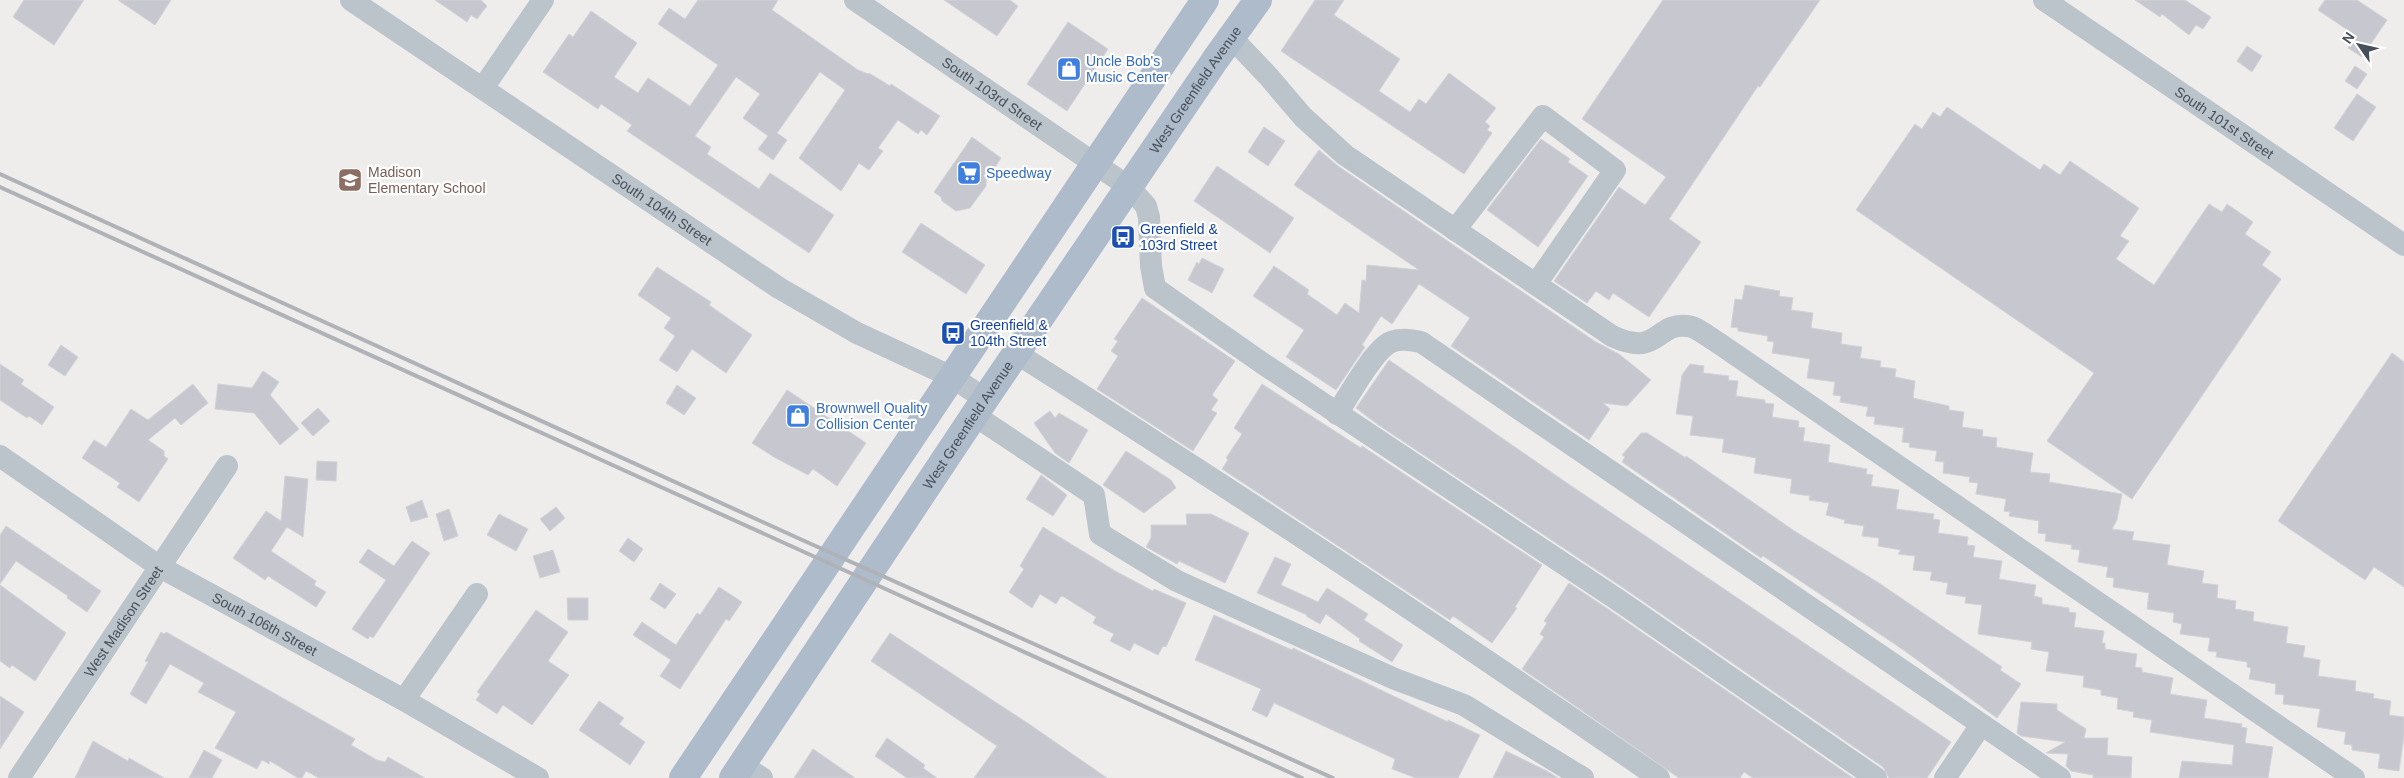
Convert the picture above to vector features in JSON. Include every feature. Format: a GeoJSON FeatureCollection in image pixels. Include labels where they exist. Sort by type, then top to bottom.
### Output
{"type":"FeatureCollection","features":[{"type":"Feature","properties":{"kind":"main road"},"geometry":{"type":"LineString","coordinates":[[683,778],[1205,0]]}},
{"type":"Feature","properties":{"kind":"main road","name":"West Greenfield Avenue"},"geometry":{"type":"LineString","coordinates":[[745,774],[979,407],[1258,0]]}},
{"type":"Feature","properties":{"kind":"street","name":"South 104th Street"},"geometry":{"type":"LineString","coordinates":[[350,0],[779,288],[857,333],[952,377],[979,407],[1094,495],[1100,534],[1177,581],[1395,679],[1464,704],[1583,778]]}},
{"type":"Feature","properties":{"kind":"street"},"geometry":{"type":"LineString","coordinates":[[483,88],[543,0]]}},
{"type":"Feature","properties":{"kind":"street","name":"South 103rd Street"},"geometry":{"type":"LineString","coordinates":[[855,0],[1129,187],[1146,206],[1149,217],[1151,266],[1155,288],[1337,414]]}},
{"type":"Feature","properties":{"kind":"street","name":"South 101st Street"},"geometry":{"type":"LineString","coordinates":[[2044,0],[2404,245]]}},
{"type":"Feature","properties":{"kind":"street"},"geometry":{"type":"LineString","coordinates":[[1231,38],[1269,76],[1303,117],[1345,155],[1612,336],[1627,343],[1641,345],[1656,339],[1669,329],[1688,326],[1714,340],[2354,778]]}},
{"type":"Feature","properties":{"kind":"street"},"geometry":{"type":"LineString","coordinates":[[1455,230],[1543,116],[1615,170],[1536,284]]}},
{"type":"Feature","properties":{"kind":"street"},"geometry":{"type":"LineString","coordinates":[[1876,778],[1618,600],[1337,414],[1378,352],[1389,342],[1406,338],[1421,342],[2060,778]]}},
{"type":"Feature","properties":{"kind":"street"},"geometry":{"type":"LineString","coordinates":[[1016,353],[1212,478],[1658,778]]}},
{"type":"Feature","properties":{"kind":"street","name":"South 106th Street"},"geometry":{"type":"LineString","coordinates":[[0,456],[160,567],[404,700],[538,778]]}},
{"type":"Feature","properties":{"kind":"street","name":"West Madison Street"},"geometry":{"type":"LineString","coordinates":[[19,778],[227,466]]}},
{"type":"Feature","properties":{"kind":"street"},"geometry":{"type":"LineString","coordinates":[[404,700],[477,594]]}},
{"type":"Feature","properties":{"kind":"street"},"geometry":{"type":"LineString","coordinates":[[1945,778],[1981,725]]}},
{"type":"Feature","properties":{"kind":"building"},"geometry":{"type":"Polygon","coordinates":[[[24,0],[84,0],[54,45],[13,17],[24,0]]]}},
{"type":"Feature","properties":{"kind":"building"},"geometry":{"type":"Polygon","coordinates":[[[118,0],[171,0],[155,25],[118,0]]]}},
{"type":"Feature","properties":{"kind":"building"},"geometry":{"type":"Polygon","coordinates":[[[435,0],[481,0],[487,6],[477,19],[471,15],[467,22],[435,0]]]}},
{"type":"Feature","properties":{"kind":"building"},"geometry":{"type":"Polygon","coordinates":[[[698,0],[778,0],[772,10],[858,70],[869,73],[890,86],[891,84],[940,116],[927,135],[921,130],[918,134],[898,120],[878,148],[883,151],[869,170],[859,163],[841,191],[799,158],[845,90],[820,72],[777,133],[787,140],[773,160],[758,149],[768,136],[743,118],[760,94],[736,77],[695,136],[711,147],[707,154],[759,189],[770,173],[834,215],[809,253],[627,131],[632,125],[601,104],[598,109],[543,72],[569,34],[573,37],[591,11],[637,43],[614,77],[638,93],[648,78],[690,106],[718,65],[658,24],[669,8],[685,19],[698,0]]]}},
{"type":"Feature","properties":{"kind":"building"},"geometry":{"type":"Polygon","coordinates":[[[944,0],[1010,0],[1018,6],[997,36],[944,0]]]}},
{"type":"Feature","properties":{"kind":"building"},"geometry":{"type":"Polygon","coordinates":[[[1315,0],[1344,0],[1334,15],[1400,59],[1379,91],[1410,112],[1419,99],[1426,104],[1449,73],[1496,108],[1485,122],[1490,126],[1487,130],[1492,133],[1464,174],[1281,51],[1315,0]]]}},
{"type":"Feature","properties":{"kind":"building"},"geometry":{"type":"Polygon","coordinates":[[[1663,0],[1820,0],[1760,87],[1758,86],[1669,219],[1701,242],[1649,317],[1613,293],[1609,300],[1596,291],[1587,303],[1554,281],[1619,187],[1645,205],[1666,177],[1582,119],[1663,0]]]}},
{"type":"Feature","properties":{"kind":"building"},"geometry":{"type":"Polygon","coordinates":[[[2135,0],[2185,0],[2211,17],[2203,29],[2196,25],[2189,35],[2162,14],[2160,17],[2135,0]]]}},
{"type":"Feature","properties":{"kind":"building"},"geometry":{"type":"Polygon","coordinates":[[[2325,0],[2357,0],[2387,20],[2362,57],[2348,48],[2351,44],[2346,41],[2352,33],[2318,10],[2325,0]]]}},
{"type":"Feature","properties":{"kind":"building"},"geometry":{"type":"Polygon","coordinates":[[[1068,22],[1108,49],[1067,111],[1027,84],[1068,22]]]}},
{"type":"Feature","properties":{"kind":"building"},"geometry":{"type":"Polygon","coordinates":[[[2247,46],[2262,56],[2252,72],[2237,61],[2247,46]]]}},
{"type":"Feature","properties":{"kind":"building"},"geometry":{"type":"Polygon","coordinates":[[[2355,66],[2367,74],[2357,89],[2345,81],[2355,66]]]}},
{"type":"Feature","properties":{"kind":"building"},"geometry":{"type":"Polygon","coordinates":[[[2357,94],[2376,107],[2353,141],[2334,128],[2357,94]]]}},
{"type":"Feature","properties":{"kind":"building"},"geometry":{"type":"Polygon","coordinates":[[[1947,107],[2040,170],[2044,164],[2060,175],[2070,161],[2139,208],[2120,236],[2129,241],[2116,259],[2154,285],[2209,204],[2222,212],[2227,204],[2253,222],[2245,234],[2271,252],[2262,265],[2281,279],[2132,499],[2047,441],[2094,373],[1856,210],[1915,124],[1922,129],[1933,112],[1940,117],[1947,107]]]}},
{"type":"Feature","properties":{"kind":"building"},"geometry":{"type":"Polygon","coordinates":[[[1264,127],[1285,141],[1268,166],[1248,152],[1264,127]]]}},
{"type":"Feature","properties":{"kind":"building","name":"Speedway"},"geometry":{"type":"Polygon","coordinates":[[[972,137],[1001,158],[986,181],[986,186],[970,208],[956,211],[942,201],[941,197],[934,192],[972,137]]]}},
{"type":"Feature","properties":{"kind":"building"},"geometry":{"type":"Polygon","coordinates":[[[1541,139],[1570,159],[1568,162],[1588,176],[1538,247],[1487,210],[1541,139]]]}},
{"type":"Feature","properties":{"kind":"building"},"geometry":{"type":"Polygon","coordinates":[[[1319,150],[1338,166],[1596,342],[1619,354],[1651,380],[1627,406],[1603,403],[1610,409],[1589,440],[1451,346],[1470,318],[1419,284],[1392,324],[1381,316],[1362,345],[1365,347],[1336,390],[1286,357],[1304,330],[1253,296],[1274,266],[1309,290],[1307,294],[1337,315],[1345,303],[1359,313],[1362,280],[1366,281],[1367,265],[1419,270],[1294,185],[1319,150]]]}},
{"type":"Feature","properties":{"kind":"building"},"geometry":{"type":"Polygon","coordinates":[[[1217,166],[1294,218],[1270,253],[1194,201],[1217,166]]]}},
{"type":"Feature","properties":{"kind":"building"},"geometry":{"type":"Polygon","coordinates":[[[921,223],[985,265],[966,294],[902,252],[921,223]]]}},
{"type":"Feature","properties":{"kind":"building"},"geometry":{"type":"Polygon","coordinates":[[[1202,258],[1224,269],[1212,293],[1188,280],[1197,262],[1199,264],[1202,258]]]}},
{"type":"Feature","properties":{"kind":"building"},"geometry":{"type":"Polygon","coordinates":[[[657,267],[711,302],[709,305],[752,335],[726,373],[692,349],[677,372],[659,360],[675,336],[664,328],[671,318],[638,295],[657,267]]]}},
{"type":"Feature","properties":{"kind":"building"},"geometry":{"type":"Polygon","coordinates":[[[1745,285],[1780,291],[1779,296],[1793,298],[1791,310],[1813,313],[1811,328],[1842,333],[1841,344],[1862,347],[1860,358],[1881,361],[1880,367],[1896,369],[1895,377],[1915,381],[1913,398],[1949,406],[1949,410],[1964,412],[1962,427],[1983,430],[1982,436],[1997,438],[1996,447],[2033,453],[2030,472],[2050,474],[2049,482],[2122,494],[2117,520],[2112,529],[2134,532],[2132,540],[2170,545],[2167,565],[2204,571],[2202,583],[2218,585],[2217,598],[2236,601],[2235,609],[2254,612],[2253,621],[2288,627],[2286,643],[2305,646],[2303,657],[2320,660],[2318,676],[2356,681],[2355,691],[2374,694],[2373,698],[2391,701],[2389,715],[2404,717],[2404,736],[2399,771],[2378,768],[2380,754],[2352,750],[2352,745],[2344,744],[2346,732],[2317,727],[2320,709],[2283,704],[2284,695],[2275,694],[2276,684],[2249,679],[2251,668],[2247,667],[2247,662],[2216,657],[2217,652],[2208,651],[2210,638],[2180,634],[2182,624],[2173,622],[2174,613],[2147,609],[2149,593],[2113,587],[2114,578],[2106,577],[2108,567],[2078,562],[2080,550],[2071,549],[2072,545],[2045,541],[2046,534],[2038,533],[2039,521],[2009,516],[2010,512],[2004,511],[2006,499],[1976,494],[1978,483],[1969,482],[1970,477],[1943,473],[1944,462],[1935,461],[1937,451],[1909,447],[1910,443],[1902,442],[1904,428],[1874,424],[1875,417],[1866,416],[1868,407],[1840,402],[1841,396],[1833,395],[1835,382],[1807,378],[1810,359],[1772,353],[1774,342],[1767,341],[1768,336],[1738,331],[1738,328],[1731,327],[1735,299],[1742,300],[1745,285]]]}},
{"type":"Feature","properties":{"kind":"building"},"geometry":{"type":"Polygon","coordinates":[[[1142,298],[1235,361],[1212,395],[1218,400],[1211,410],[1217,413],[1193,451],[1097,389],[1118,356],[1111,351],[1118,341],[1114,339],[1142,298]]]}},
{"type":"Feature","properties":{"kind":"building"},"geometry":{"type":"Polygon","coordinates":[[[61,345],[78,357],[65,376],[48,365],[61,345]]]}},
{"type":"Feature","properties":{"kind":"building"},"geometry":{"type":"Polygon","coordinates":[[[2392,353],[2404,362],[2404,587],[2374,567],[2365,580],[2278,521],[2392,353]]]}},
{"type":"Feature","properties":{"kind":"building"},"geometry":{"type":"Polygon","coordinates":[[[1389,360],[1567,483],[1951,742],[1927,778],[1889,778],[1883,767],[1625,589],[1377,424],[1356,408],[1389,360]]]}},
{"type":"Feature","properties":{"kind":"building"},"geometry":{"type":"Polygon","coordinates":[[[0,364],[24,380],[21,384],[54,407],[42,425],[29,416],[27,418],[0,400],[0,364]]]}},
{"type":"Feature","properties":{"kind":"building"},"geometry":{"type":"Polygon","coordinates":[[[1690,364],[1704,366],[1703,373],[1729,376],[1728,380],[1738,381],[1736,396],[1765,400],[1765,403],[1774,404],[1772,417],[1799,421],[1798,427],[1805,428],[1803,441],[1830,445],[1828,462],[1867,469],[1866,474],[1873,475],[1871,486],[1899,490],[1896,509],[1934,514],[1933,519],[1940,520],[1938,533],[1968,537],[1967,545],[1975,546],[1973,557],[2002,561],[1999,579],[2036,585],[2034,596],[2042,598],[2042,604],[2069,608],[2069,612],[2076,613],[2074,627],[2104,631],[2102,643],[2105,643],[2105,649],[2137,654],[2135,667],[2142,668],[2142,672],[2173,678],[2170,694],[2207,700],[2204,718],[2242,724],[2241,727],[2247,728],[2245,743],[2273,747],[2268,778],[2179,778],[2182,761],[2232,765],[2234,745],[2150,732],[2152,720],[2133,717],[2134,712],[2117,709],[2118,698],[2101,695],[2101,690],[2083,687],[2084,676],[2046,671],[2049,652],[2031,649],[2032,642],[1978,634],[1982,605],[1965,603],[1966,597],[1946,594],[1948,583],[1930,580],[1932,572],[1913,570],[1915,556],[1898,554],[1901,550],[1878,546],[1879,538],[1862,536],[1864,526],[1844,523],[1845,520],[1826,515],[1829,503],[1809,500],[1810,496],[1790,493],[1792,479],[1754,473],[1756,458],[1722,452],[1724,439],[1690,435],[1693,416],[1676,414],[1682,375],[1690,364]]]}},
{"type":"Feature","properties":{"kind":"building"},"geometry":{"type":"Polygon","coordinates":[[[263,371],[279,382],[270,395],[299,429],[280,445],[254,413],[215,409],[218,384],[252,388],[263,371]]]}},
{"type":"Feature","properties":{"kind":"building"},"geometry":{"type":"Polygon","coordinates":[[[193,384],[208,403],[181,425],[175,418],[148,440],[164,451],[164,456],[168,459],[139,502],[117,487],[120,483],[82,458],[94,440],[106,447],[131,409],[148,420],[193,384]]]}},
{"type":"Feature","properties":{"kind":"building"},"geometry":{"type":"Polygon","coordinates":[[[1262,384],[1361,448],[1362,446],[1542,565],[1515,607],[1517,608],[1492,643],[1453,616],[1450,620],[1222,469],[1228,460],[1226,458],[1242,434],[1234,428],[1262,384]]]}},
{"type":"Feature","properties":{"kind":"building"},"geometry":{"type":"Polygon","coordinates":[[[677,385],[696,398],[684,415],[666,403],[677,385]]]}},
{"type":"Feature","properties":{"kind":"building","name":"Brownwell Quality Collision Center"},"geometry":{"type":"Polygon","coordinates":[[[787,390],[866,443],[837,486],[813,469],[808,475],[752,443],[787,390]]]}},
{"type":"Feature","properties":{"kind":"building"},"geometry":{"type":"Polygon","coordinates":[[[318,408],[330,421],[313,436],[301,423],[318,408]]]}},
{"type":"Feature","properties":{"kind":"building"},"geometry":{"type":"Polygon","coordinates":[[[1050,411],[1055,418],[1059,413],[1088,430],[1069,463],[1055,453],[1034,423],[1050,411]]]}},
{"type":"Feature","properties":{"kind":"building"},"geometry":{"type":"Polygon","coordinates":[[[1641,433],[1647,433],[1686,458],[1686,456],[1796,532],[1879,583],[2002,667],[2000,670],[2021,684],[1997,718],[1905,651],[1763,556],[1761,558],[1622,462],[1625,457],[1622,455],[1641,433]]]}},
{"type":"Feature","properties":{"kind":"building"},"geometry":{"type":"Polygon","coordinates":[[[1126,451],[1171,480],[1176,488],[1144,513],[1103,485],[1126,451]]]}},
{"type":"Feature","properties":{"kind":"building"},"geometry":{"type":"Polygon","coordinates":[[[317,461],[337,462],[336,481],[316,480],[317,461]]]}},
{"type":"Feature","properties":{"kind":"building"},"geometry":{"type":"Polygon","coordinates":[[[1041,475],[1067,495],[1053,516],[1026,499],[1041,475]]]}},
{"type":"Feature","properties":{"kind":"building"},"geometry":{"type":"Polygon","coordinates":[[[285,476],[308,479],[303,537],[287,527],[271,551],[316,581],[314,585],[326,592],[316,607],[268,576],[265,580],[233,558],[266,511],[281,521],[285,476]]]}},
{"type":"Feature","properties":{"kind":"building"},"geometry":{"type":"Polygon","coordinates":[[[422,500],[428,517],[411,522],[406,507],[422,500]]]}},
{"type":"Feature","properties":{"kind":"building"},"geometry":{"type":"Polygon","coordinates":[[[556,507],[565,518],[550,531],[540,519],[556,507]]]}},
{"type":"Feature","properties":{"kind":"building"},"geometry":{"type":"Polygon","coordinates":[[[449,509],[458,536],[444,541],[436,514],[449,509]]]}},
{"type":"Feature","properties":{"kind":"building"},"geometry":{"type":"Polygon","coordinates":[[[499,514],[528,529],[516,551],[487,535],[499,514]]]}},
{"type":"Feature","properties":{"kind":"building"},"geometry":{"type":"Polygon","coordinates":[[[1186,514],[1211,514],[1249,533],[1225,583],[1179,561],[1177,564],[1146,547],[1151,538],[1151,525],[1187,525],[1186,514]]]}},
{"type":"Feature","properties":{"kind":"building"},"geometry":{"type":"Polygon","coordinates":[[[6,526],[101,591],[87,612],[67,598],[68,596],[16,561],[0,584],[0,535],[6,526]]]}},
{"type":"Feature","properties":{"kind":"building"},"geometry":{"type":"Polygon","coordinates":[[[1043,527],[1117,572],[1153,591],[1154,589],[1186,603],[1166,647],[1163,646],[1158,655],[1134,643],[1130,651],[1110,641],[1114,634],[1093,623],[1096,617],[1064,597],[1061,596],[1056,604],[1040,594],[1032,608],[1009,592],[1024,569],[1020,566],[1043,527]]]}},
{"type":"Feature","properties":{"kind":"building"},"geometry":{"type":"Polygon","coordinates":[[[628,538],[643,549],[634,562],[619,551],[628,538]]]}},
{"type":"Feature","properties":{"kind":"building"},"geometry":{"type":"Polygon","coordinates":[[[412,541],[430,553],[373,638],[370,636],[368,639],[352,629],[386,580],[359,562],[368,549],[394,566],[412,541]]]}},
{"type":"Feature","properties":{"kind":"building"},"geometry":{"type":"Polygon","coordinates":[[[553,550],[560,572],[540,578],[533,556],[553,550]]]}},
{"type":"Feature","properties":{"kind":"building"},"geometry":{"type":"Polygon","coordinates":[[[1275,557],[1291,564],[1281,585],[1318,602],[1327,588],[1368,614],[1364,620],[1403,645],[1392,662],[1359,641],[1360,639],[1326,614],[1320,624],[1307,615],[1257,593],[1275,557]]]}},
{"type":"Feature","properties":{"kind":"building"},"geometry":{"type":"Polygon","coordinates":[[[660,583],[676,594],[665,609],[650,599],[660,583]]]}},
{"type":"Feature","properties":{"kind":"building"},"geometry":{"type":"Polygon","coordinates":[[[1569,583],[1853,778],[1753,778],[1744,772],[1740,778],[1679,778],[1522,669],[1544,637],[1540,634],[1547,623],[1544,621],[1569,583]]]}},
{"type":"Feature","properties":{"kind":"building"},"geometry":{"type":"Polygon","coordinates":[[[0,585],[66,633],[35,681],[12,665],[10,668],[0,661],[0,585]]]}},
{"type":"Feature","properties":{"kind":"building"},"geometry":{"type":"Polygon","coordinates":[[[719,587],[742,602],[729,621],[726,619],[680,689],[660,676],[671,660],[633,635],[642,622],[676,645],[697,613],[700,615],[719,587]]]}},
{"type":"Feature","properties":{"kind":"building"},"geometry":{"type":"Polygon","coordinates":[[[567,598],[588,598],[588,620],[568,620],[567,598]]]}},
{"type":"Feature","properties":{"kind":"building"},"geometry":{"type":"Polygon","coordinates":[[[536,610],[568,632],[548,661],[569,675],[532,725],[503,705],[497,714],[476,700],[480,694],[477,692],[536,610]]]}},
{"type":"Feature","properties":{"kind":"building"},"geometry":{"type":"Polygon","coordinates":[[[1214,615],[1292,650],[1293,648],[1448,722],[1448,720],[1480,735],[1458,778],[1416,778],[1392,769],[1395,759],[1274,703],[1267,717],[1252,710],[1261,689],[1195,660],[1214,615]]]}},
{"type":"Feature","properties":{"kind":"building"},"geometry":{"type":"Polygon","coordinates":[[[161,632],[164,634],[166,632],[355,739],[351,745],[377,760],[385,762],[388,757],[425,778],[319,778],[306,771],[302,778],[298,778],[270,761],[269,764],[262,760],[257,769],[215,748],[236,712],[198,692],[204,683],[170,664],[146,704],[130,694],[148,662],[145,661],[161,632]]]}},
{"type":"Feature","properties":{"kind":"building"},"geometry":{"type":"Polygon","coordinates":[[[890,633],[1029,724],[1107,778],[974,778],[997,746],[871,661],[890,633]]]}},
{"type":"Feature","properties":{"kind":"building"},"geometry":{"type":"Polygon","coordinates":[[[0,696],[24,712],[0,749],[0,696]]]}},
{"type":"Feature","properties":{"kind":"building"},"geometry":{"type":"Polygon","coordinates":[[[599,701],[624,718],[619,724],[645,742],[630,765],[579,730],[599,701]]]}},
{"type":"Feature","properties":{"kind":"building"},"geometry":{"type":"Polygon","coordinates":[[[2021,702],[2057,704],[2057,710],[2086,729],[2084,738],[2108,738],[2107,755],[2132,757],[2131,778],[2093,778],[2093,775],[2071,771],[2066,766],[2068,754],[2046,753],[2065,742],[2021,736],[2017,733],[2021,702]]]}},
{"type":"Feature","properties":{"kind":"building"},"geometry":{"type":"Polygon","coordinates":[[[887,738],[925,765],[923,768],[937,778],[907,778],[875,756],[887,738]]]}},
{"type":"Feature","properties":{"kind":"building"},"geometry":{"type":"Polygon","coordinates":[[[93,741],[128,761],[129,758],[164,778],[75,778],[93,741]]]}},
{"type":"Feature","properties":{"kind":"building"},"geometry":{"type":"Polygon","coordinates":[[[813,749],[855,778],[794,778],[813,749]]]}},
{"type":"Feature","properties":{"kind":"building"},"geometry":{"type":"Polygon","coordinates":[[[204,750],[222,760],[212,778],[189,778],[204,750]]]}},
{"type":"Feature","properties":{"kind":"building"},"geometry":{"type":"Polygon","coordinates":[[[1506,751],[1547,771],[1558,778],[1493,778],[1506,751]]]}},
{"type":"Feature","properties":{"kind":"railway"},"geometry":{"type":"LineString","coordinates":[[0,174],[800,539],[1333,778]]}},
{"type":"Feature","properties":{"kind":"railway"},"geometry":{"type":"LineString","coordinates":[[0,187],[1302,778]]}},
{"type":"Feature","properties":{"kind":"place","name":"Uncle Bob's Music Center"},"geometry":{"type":"Point","coordinates":[1069,69]}},
{"type":"Feature","properties":{"kind":"place","name":"Speedway"},"geometry":{"type":"Point","coordinates":[969,173]}},
{"type":"Feature","properties":{"kind":"place","name":"Madison Elementary School"},"geometry":{"type":"Point","coordinates":[350,180]}},
{"type":"Feature","properties":{"kind":"place","name":"Greenfield & 103rd Street"},"geometry":{"type":"Point","coordinates":[1123,237]}},
{"type":"Feature","properties":{"kind":"place","name":"Greenfield & 104th Street"},"geometry":{"type":"Point","coordinates":[953,333]}},
{"type":"Feature","properties":{"kind":"place","name":"Brownwell Quality Collision Center"},"geometry":{"type":"Point","coordinates":[798,416]}}]}
